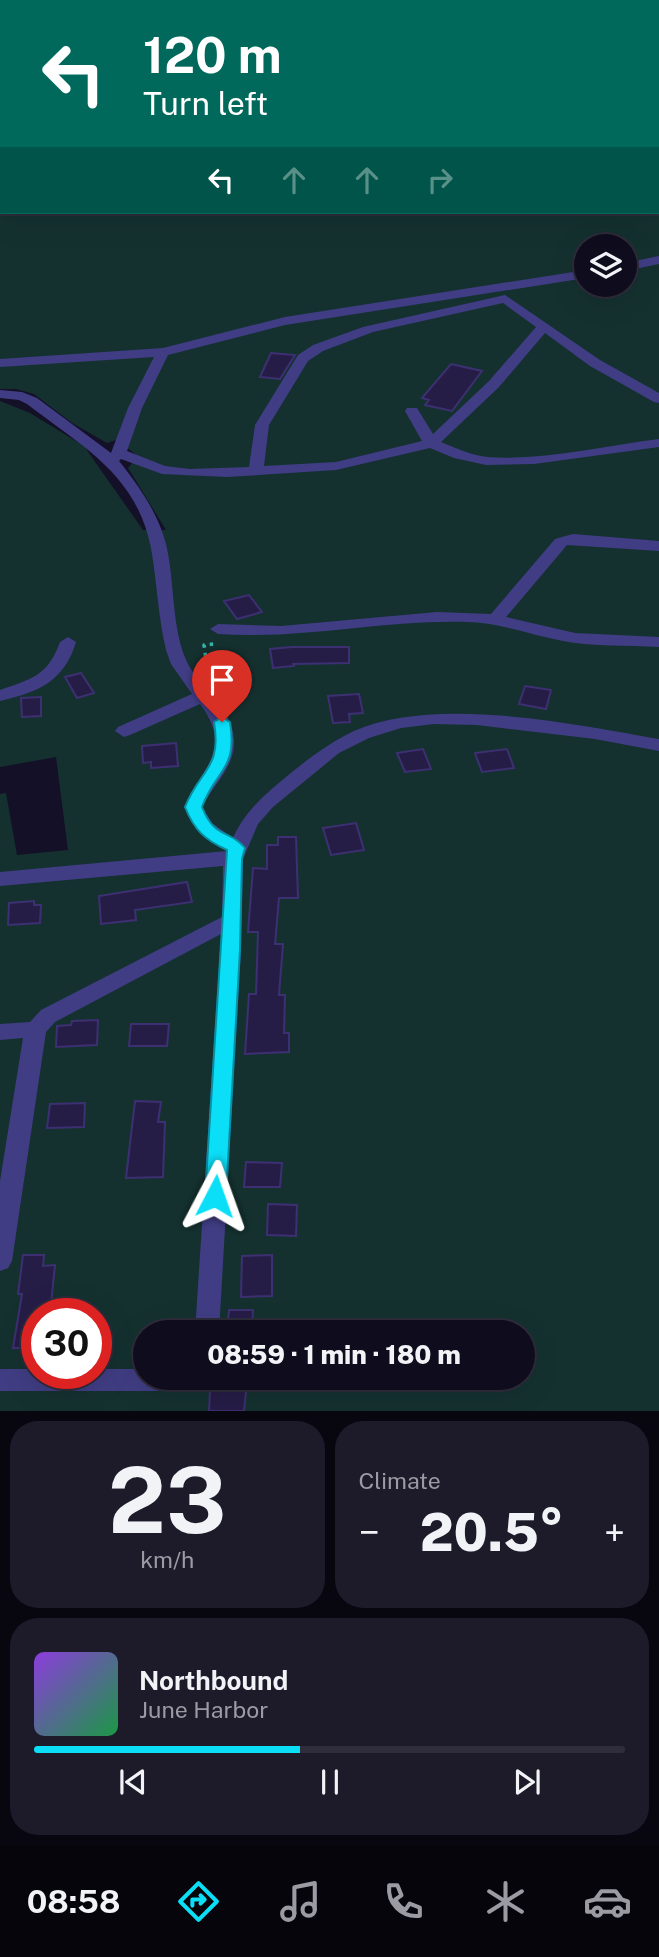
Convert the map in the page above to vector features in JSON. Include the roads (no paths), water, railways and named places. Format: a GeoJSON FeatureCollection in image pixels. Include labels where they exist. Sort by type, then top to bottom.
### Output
{"type":"FeatureCollection","features":[{"type":"Feature","properties":{"kind":"street"},"geometry":{"type":"LineString","coordinates":[[637,265],[659,260]]}},
{"type":"Feature","properties":{"kind":"street"},"geometry":{"type":"LineString","coordinates":[[0,363],[163,352],[285,321],[574,276]]}},
{"type":"Feature","properties":{"kind":"street"},"geometry":{"type":"LineString","coordinates":[[256,472],[262,425],[303,358],[323,344],[505,299],[594,363],[659,399]]}},
{"type":"Feature","properties":{"kind":"street"},"geometry":{"type":"LineString","coordinates":[[0,394],[22,396],[32,401],[115,457],[173,472],[256,472],[336,466],[431,443],[494,384],[542,328]]}},
{"type":"Feature","properties":{"kind":"street"},"geometry":{"type":"LineString","coordinates":[[115,457],[135,408],[163,352]]}},
{"type":"Feature","properties":{"kind":"street"},"geometry":{"type":"LineString","coordinates":[[412,411],[431,443],[459,455],[486,461],[534,460],[659,443]]}},
{"type":"Feature","properties":{"kind":"street"},"geometry":{"type":"LineString","coordinates":[[115,457],[151,519],[160,553],[174,652],[222,722],[225,742],[215,773],[200,790],[193,807],[199,821],[212,836],[235,854]]}},
{"type":"Feature","properties":{"kind":"street"},"geometry":{"type":"LineString","coordinates":[[496,619],[561,541],[573,539],[659,546]]}},
{"type":"Feature","properties":{"kind":"street"},"geometry":{"type":"LineString","coordinates":[[217,637],[349,627],[417,618],[496,619],[563,636],[659,642]]}},
{"type":"Feature","properties":{"kind":"street"},"geometry":{"type":"LineString","coordinates":[[0,696],[43,680],[57,670],[63,663],[68,642]]}},
{"type":"Feature","properties":{"kind":"street"},"geometry":{"type":"LineString","coordinates":[[124,731],[142,726],[202,693]]}},
{"type":"Feature","properties":{"kind":"street"},"geometry":{"type":"LineString","coordinates":[[208,1320],[235,854],[250,821],[266,803],[333,750],[363,734],[400,723],[435,719],[477,720],[595,733],[659,746]]}},
{"type":"Feature","properties":{"kind":"street"},"geometry":{"type":"LineString","coordinates":[[0,879],[235,854]]}},
{"type":"Feature","properties":{"kind":"street"},"geometry":{"type":"LineString","coordinates":[[0,1261],[5,1196],[36,1029],[48,1016],[232,920]]}},
{"type":"Feature","properties":{"kind":"street"},"geometry":{"type":"LineString","coordinates":[[0,1032],[36,1029]]}},
{"type":"Feature","properties":{"kind":"street"},"geometry":{"type":"LineString","coordinates":[[0,1380],[133,1380]]}}]}
